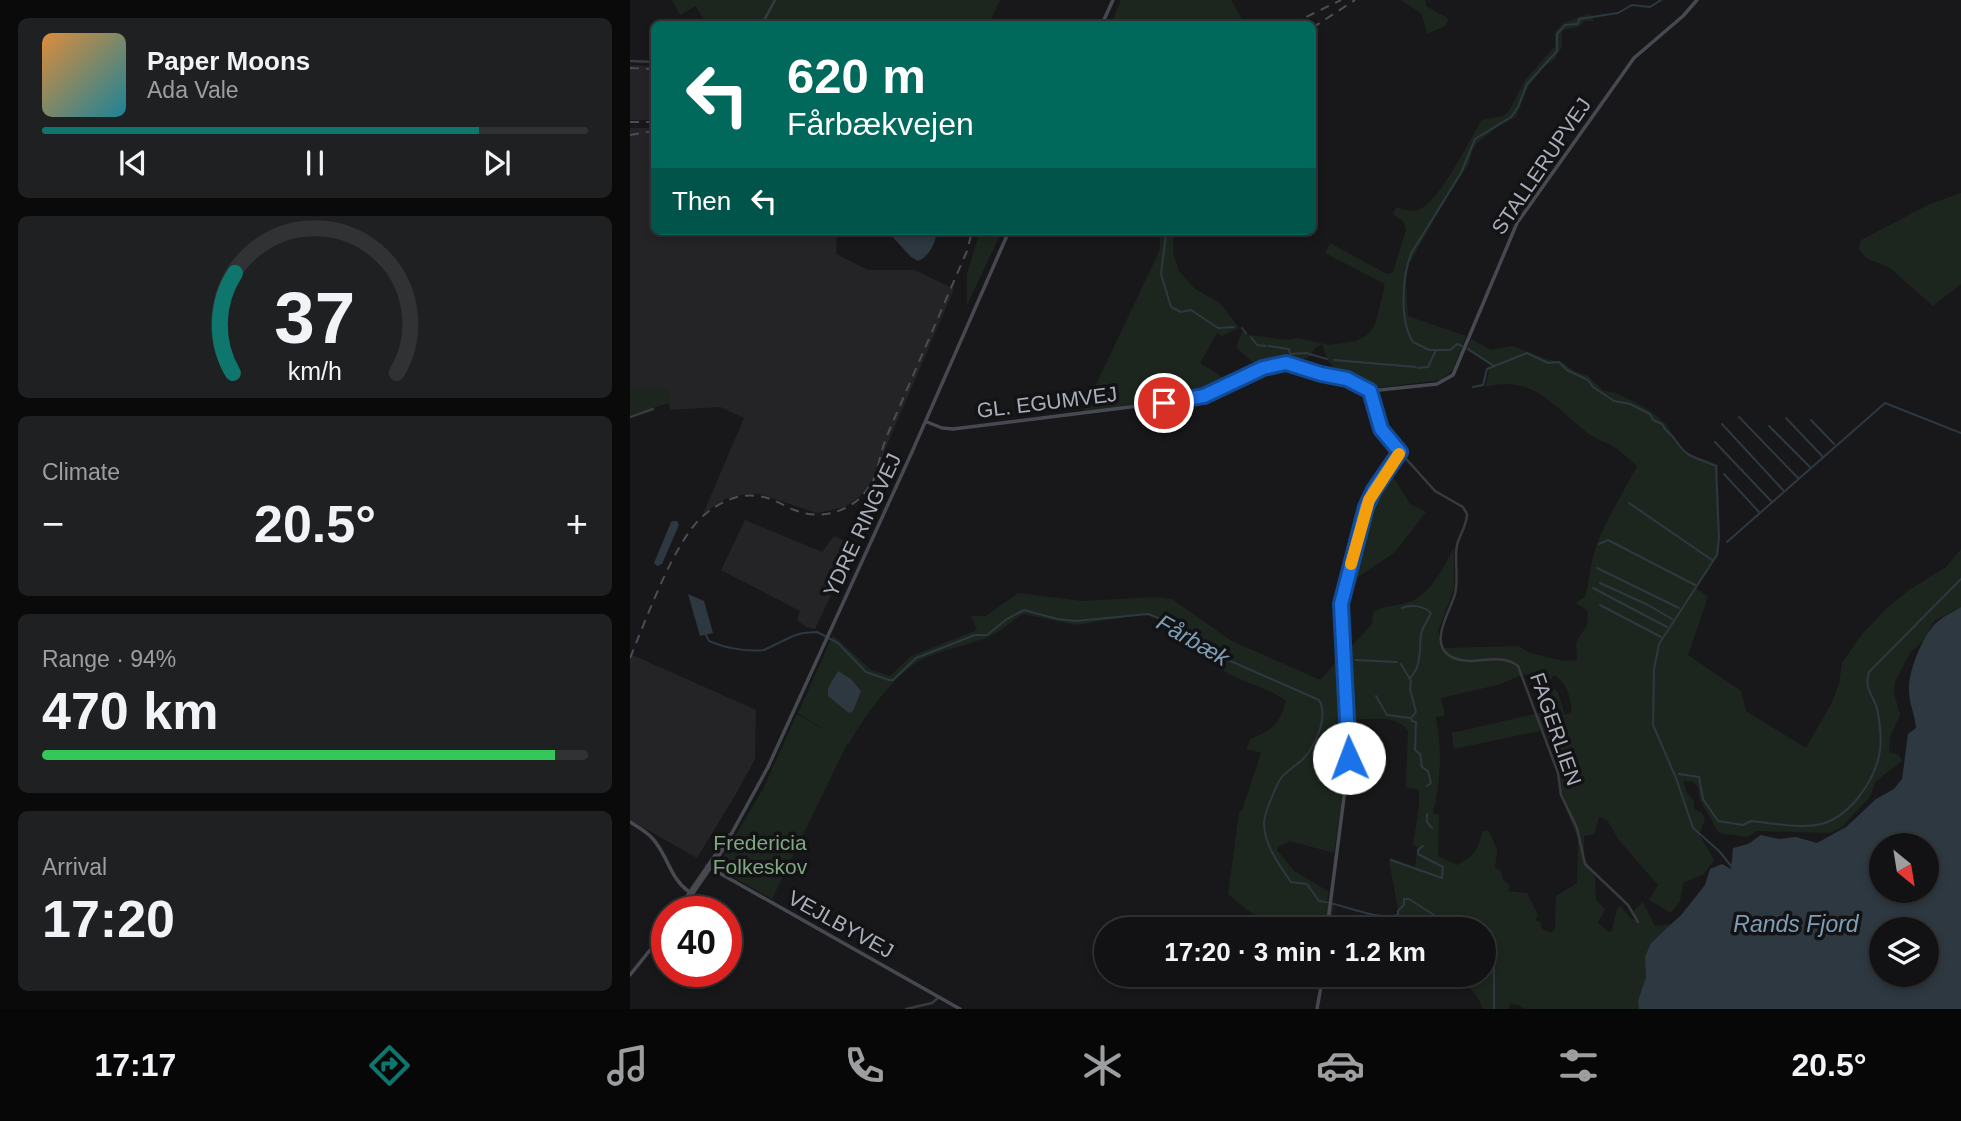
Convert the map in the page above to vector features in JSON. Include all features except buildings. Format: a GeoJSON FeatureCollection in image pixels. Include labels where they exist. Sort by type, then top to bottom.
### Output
{"type":"FeatureCollection","features":[{"type":"Feature","properties":{"kind":"street"},"geometry":{"type":"LineString","coordinates":[[764,21],[775,0]]}},
{"type":"Feature","properties":{"kind":"street"},"geometry":{"type":"LineString","coordinates":[[1103,21],[1113,0]]}},
{"type":"Feature","properties":{"kind":"street","name":"STALLERUPVEJ"},"geometry":{"type":"LineString","coordinates":[[1370,391],[1437,384],[1453,374],[1517,223],[1634,58],[1698,0]]}},
{"type":"Feature","properties":{"kind":"street"},"geometry":{"type":"LineString","coordinates":[[630,61],[651,62]]}},
{"type":"Feature","properties":{"kind":"street","name":"YDRE RINGVEJ"},"geometry":{"type":"LineString","coordinates":[[689,896],[735,828],[768,767],[926,421],[1007,235]]}},
{"type":"Feature","properties":{"kind":"street","name":"GL. EGUMVEJ"},"geometry":{"type":"LineString","coordinates":[[926,421],[942,428],[953,429],[1194,399],[1278,363],[1295,364],[1321,374],[1347,379],[1370,391]]}},
{"type":"Feature","properties":{"kind":"street"},"geometry":{"type":"LineString","coordinates":[[1328,917],[1349,758],[1341,604],[1366,507],[1374,490],[1400,452],[1381,429],[1370,391]]}},
{"type":"Feature","properties":{"kind":"street"},"geometry":{"type":"LineString","coordinates":[[630,417],[653,409]]}},
{"type":"Feature","properties":{"kind":"street","name":"FAGERLIEN"},"geometry":{"type":"LineString","coordinates":[[1400,452],[1435,491],[1463,508],[1467,514],[1457,548],[1455,595],[1441,626],[1445,650],[1459,660],[1508,660],[1518,666],[1558,772],[1561,795],[1577,828],[1585,864],[1628,905],[1638,922]]}},
{"type":"Feature","properties":{"kind":"street"},"geometry":{"type":"LineString","coordinates":[[630,822],[653,838],[674,878],[691,893]]}},
{"type":"Feature","properties":{"kind":"street","name":"VEJLBYVEJ"},"geometry":{"type":"LineString","coordinates":[[709,868],[960,1009]]}},
{"type":"Feature","properties":{"kind":"street"},"geometry":{"type":"LineString","coordinates":[[630,975],[651,948]]}},
{"type":"Feature","properties":{"kind":"street"},"geometry":{"type":"LineString","coordinates":[[1317,1009],[1321,987]]}},
{"type":"Feature","properties":{"kind":"street"},"geometry":{"type":"LineString","coordinates":[[906,1009],[932,1003],[939,997]]}},
{"type":"Feature","properties":{"kind":"shaded area"},"geometry":{"type":"Polygon","coordinates":[[[630,65],[651,66],[651,120],[630,120],[630,65]]]}},
{"type":"Feature","properties":{"kind":"shaded area"},"geometry":{"type":"Polygon","coordinates":[[[630,128],[651,128],[651,235],[837,235],[836,254],[868,270],[915,270],[954,289],[884,452],[874,485],[845,507],[817,513],[760,494],[746,494],[725,499],[703,514],[744,418],[720,407],[670,410],[667,389],[630,389],[630,128]]]}},
{"type":"Feature","properties":{"kind":"shaded area"},"geometry":{"type":"Polygon","coordinates":[[[745,520],[822,552],[834,536],[854,546],[815,629],[806,627],[797,620],[800,611],[721,570],[745,520]]]}},
{"type":"Feature","properties":{"kind":"shaded area"},"geometry":{"type":"Polygon","coordinates":[[[630,654],[756,710],[755,759],[697,858],[630,820],[630,654]]]}},
{"type":"Feature","properties":{"kind":"green space"},"geometry":{"type":"Polygon","coordinates":[[[672,0],[1000,0],[990,21],[704,21],[696,6],[680,15],[672,0]]]}},
{"type":"Feature","properties":{"kind":"green space"},"geometry":{"type":"Polygon","coordinates":[[[1121,0],[1231,0],[1243,21],[1112,21],[1121,0]]]}},
{"type":"Feature","properties":{"kind":"green space"},"geometry":{"type":"Polygon","coordinates":[[[1401,0],[1425,0],[1426,6],[1449,19],[1445,26],[1427,34],[1422,14],[1401,0]]]}},
{"type":"Feature","properties":{"kind":"green space"},"geometry":{"type":"Polygon","coordinates":[[[1590,13],[1594,21],[1584,21],[1579,27],[1562,30],[1562,47],[1554,60],[1545,66],[1528,87],[1516,117],[1477,143],[1469,164],[1409,264],[1406,281],[1408,316],[1466,336],[1452,371],[1441,380],[1375,388],[1341,375],[1328,361],[1322,344],[1314,349],[1311,356],[1296,362],[1275,362],[1259,368],[1236,347],[1242,332],[1245,331],[1249,335],[1286,340],[1298,338],[1329,345],[1356,341],[1367,335],[1375,325],[1385,284],[1325,253],[1330,243],[1387,274],[1393,272],[1406,230],[1404,222],[1393,214],[1396,207],[1415,211],[1435,196],[1482,120],[1503,116],[1509,111],[1525,80],[1555,46],[1555,32],[1563,23],[1590,13]]]}},
{"type":"Feature","properties":{"kind":"green space"},"geometry":{"type":"Polygon","coordinates":[[[1961,193],[1961,284],[1933,306],[1890,268],[1866,258],[1859,249],[1861,240],[1930,204],[1961,193]]]}},
{"type":"Feature","properties":{"kind":"green space"},"geometry":{"type":"Polygon","coordinates":[[[979,235],[1000,235],[967,305],[967,274],[979,235]]]}},
{"type":"Feature","properties":{"kind":"green space"},"geometry":{"type":"Polygon","coordinates":[[[1160,235],[1174,235],[1173,253],[1179,271],[1195,289],[1220,303],[1239,328],[1222,336],[1217,333],[1200,363],[1230,382],[1198,395],[1083,412],[1160,249],[1160,235]]]}},
{"type":"Feature","properties":{"kind":"green space","name":"Fredericia Folkeskov"},"geometry":{"type":"Polygon","coordinates":[[[1471,339],[1491,350],[1512,346],[1562,362],[1574,371],[1588,376],[1604,391],[1616,393],[1646,408],[1665,423],[1685,452],[1718,465],[1719,552],[1696,588],[1708,597],[1688,655],[1741,691],[1746,711],[1806,748],[1832,702],[1839,684],[1842,663],[1862,634],[1909,590],[1946,567],[1961,549],[1961,607],[1934,621],[1924,640],[1910,653],[1895,682],[1894,693],[1900,715],[1890,737],[1889,752],[1899,755],[1902,761],[1875,782],[1870,797],[1842,827],[1830,833],[1757,831],[1747,837],[1719,833],[1700,800],[1698,787],[1693,782],[1683,781],[1687,793],[1694,801],[1694,809],[1702,813],[1705,820],[1699,834],[1714,860],[1704,874],[1683,883],[1680,901],[1671,913],[1649,900],[1658,885],[1618,839],[1607,820],[1599,817],[1594,834],[1584,836],[1584,857],[1595,877],[1596,900],[1605,909],[1598,923],[1608,932],[1612,931],[1617,909],[1621,906],[1629,917],[1636,921],[1632,913],[1643,902],[1655,926],[1672,924],[1651,943],[1644,987],[1638,1001],[1639,1009],[1525,1009],[1510,1004],[1509,1009],[1483,1009],[1474,992],[1466,987],[1496,987],[1496,917],[1396,917],[1398,909],[1389,861],[1390,858],[1415,867],[1418,847],[1413,845],[1419,790],[1406,787],[1408,731],[1403,725],[1388,719],[1345,722],[1347,761],[1334,853],[1290,841],[1279,846],[1277,850],[1294,871],[1329,892],[1326,904],[1334,905],[1332,917],[1259,917],[1241,905],[1228,894],[1239,813],[1261,753],[1246,749],[1251,739],[1274,725],[1286,701],[1219,668],[1213,661],[1215,656],[1174,626],[1145,614],[1077,625],[1023,614],[991,636],[919,661],[889,687],[847,744],[772,899],[723,871],[720,862],[764,787],[797,714],[833,735],[798,713],[833,635],[871,670],[890,676],[911,656],[977,630],[971,616],[986,616],[1018,593],[1082,601],[1157,597],[1172,599],[1230,640],[1320,680],[1372,624],[1373,612],[1406,603],[1421,595],[1434,581],[1454,548],[1454,589],[1438,631],[1442,648],[1518,646],[1530,653],[1563,661],[1577,660],[1576,643],[1588,623],[1587,610],[1575,603],[1585,597],[1597,544],[1637,466],[1532,390],[1503,384],[1485,387],[1492,366],[1466,350],[1471,339]],[[1525,674],[1497,685],[1441,698],[1445,716],[1436,717],[1440,765],[1433,813],[1439,815],[1438,856],[1457,865],[1475,851],[1482,831],[1489,831],[1497,850],[1495,868],[1500,870],[1503,879],[1510,886],[1508,891],[1527,893],[1538,915],[1535,920],[1540,922],[1542,929],[1552,933],[1555,928],[1556,896],[1577,883],[1578,839],[1563,802],[1559,766],[1544,730],[1454,749],[1452,733],[1543,712],[1545,700],[1538,686],[1525,674]],[[1554,675],[1549,682],[1558,693],[1565,715],[1571,712],[1569,696],[1554,675]]]}},
{"type":"Feature","properties":{"kind":"green space"},"geometry":{"type":"Polygon","coordinates":[[[630,389],[668,389],[669,403],[630,415],[630,389]]]}},
{"type":"Feature","properties":{"kind":"green space"},"geometry":{"type":"Polygon","coordinates":[[[1389,470],[1410,504],[1426,512],[1395,552],[1348,584],[1371,500],[1389,470]]]}},
{"type":"Feature","properties":{"kind":"water"},"geometry":{"type":"Polygon","coordinates":[[[891,235],[936,235],[925,256],[918,261],[891,235]]]}},
{"type":"Feature","properties":{"kind":"water"},"geometry":{"type":"Polygon","coordinates":[[[677,521],[679,525],[662,564],[657,566],[654,563],[671,522],[677,521]]]}},
{"type":"Feature","properties":{"kind":"water"},"geometry":{"type":"Polygon","coordinates":[[[688,594],[704,601],[713,633],[700,636],[688,594]]]}},
{"type":"Feature","properties":{"kind":"water","name":"Rands Fjord"},"geometry":{"type":"Polygon","coordinates":[[[1961,607],[1961,1009],[1639,1009],[1638,1001],[1646,977],[1645,957],[1651,943],[1682,914],[1705,885],[1710,869],[1722,864],[1731,869],[1733,848],[1748,844],[1761,835],[1779,839],[1796,837],[1817,843],[1846,827],[1876,799],[1894,789],[1902,779],[1908,734],[1916,728],[1909,691],[1913,666],[1924,639],[1943,617],[1961,607]]]}},
{"type":"Feature","properties":{"kind":"water"},"geometry":{"type":"Polygon","coordinates":[[[838,671],[851,679],[861,691],[853,711],[849,713],[828,696],[828,688],[838,671]]]}},
{"type":"Feature","properties":{"kind":"waterway"},"geometry":{"type":"LineString","coordinates":[[1462,346],[1457,344],[1450,350],[1429,350],[1413,342],[1404,310],[1404,285],[1412,252],[1461,173],[1475,139],[1511,117],[1527,84],[1557,51],[1557,34],[1565,25],[1578,24],[1579,19],[1618,13],[1632,5],[1650,7],[1661,0]]}},
{"type":"Feature","properties":{"kind":"waterway"},"geometry":{"type":"LineString","coordinates":[[1166,235],[1161,274],[1171,307],[1181,312],[1191,310],[1218,328],[1234,327]]}},
{"type":"Feature","properties":{"kind":"waterway"},"geometry":{"type":"LineString","coordinates":[[1242,328],[1246,333]]}},
{"type":"Feature","properties":{"kind":"waterway"},"geometry":{"type":"LineString","coordinates":[[1251,337],[1257,345],[1266,346]]}},
{"type":"Feature","properties":{"kind":"waterway"},"geometry":{"type":"LineString","coordinates":[[1269,346],[1289,349],[1290,354],[1306,353],[1327,359]]}},
{"type":"Feature","properties":{"kind":"waterway"},"geometry":{"type":"LineString","coordinates":[[1468,349],[1494,366]]}},
{"type":"Feature","properties":{"kind":"waterway"},"geometry":{"type":"LineString","coordinates":[[1418,368],[1428,367],[1436,350]]}},
{"type":"Feature","properties":{"kind":"waterway"},"geometry":{"type":"LineString","coordinates":[[1473,387],[1483,385],[1487,369],[1527,353],[1548,363],[1559,362],[1614,401],[1630,404],[1650,414],[1687,453],[1716,466],[1719,538],[1717,555],[1659,644],[1654,669],[1653,725],[1676,778],[1693,828],[1719,851],[1732,867]]}},
{"type":"Feature","properties":{"kind":"waterway"},"geometry":{"type":"LineString","coordinates":[[1334,360],[1416,367]]}},
{"type":"Feature","properties":{"kind":"waterway"},"geometry":{"type":"LineString","coordinates":[[1727,542],[1885,403],[1961,433]]}},
{"type":"Feature","properties":{"kind":"waterway"},"geometry":{"type":"LineString","coordinates":[[1739,417],[1798,478]]}},
{"type":"Feature","properties":{"kind":"waterway"},"geometry":{"type":"LineString","coordinates":[[1786,418],[1823,457]]}},
{"type":"Feature","properties":{"kind":"waterway"},"geometry":{"type":"LineString","coordinates":[[1811,420],[1834,444]]}},
{"type":"Feature","properties":{"kind":"waterway"},"geometry":{"type":"LineString","coordinates":[[1722,424],[1783,490]]}},
{"type":"Feature","properties":{"kind":"waterway"},"geometry":{"type":"LineString","coordinates":[[1769,426],[1810,467]]}},
{"type":"Feature","properties":{"kind":"waterway"},"geometry":{"type":"LineString","coordinates":[[1715,442],[1771,501]]}},
{"type":"Feature","properties":{"kind":"waterway"},"geometry":{"type":"LineString","coordinates":[[1724,474],[1759,512]]}},
{"type":"Feature","properties":{"kind":"waterway"},"geometry":{"type":"LineString","coordinates":[[1629,503],[1712,560]]}},
{"type":"Feature","properties":{"kind":"waterway"},"geometry":{"type":"LineString","coordinates":[[1599,544],[1608,540],[1695,585]]}},
{"type":"Feature","properties":{"kind":"waterway"},"geometry":{"type":"LineString","coordinates":[[1597,568],[1679,608]]}},
{"type":"Feature","properties":{"kind":"waterway"},"geometry":{"type":"LineString","coordinates":[[1679,774],[1699,777],[1703,799],[1718,821],[1743,825],[1751,821],[1805,826],[1821,824],[1841,814],[1865,788],[1879,756],[1879,723],[1877,707],[1867,684],[1869,672],[1961,579]]}},
{"type":"Feature","properties":{"kind":"waterway"},"geometry":{"type":"LineString","coordinates":[[1600,583],[1672,619]]}},
{"type":"Feature","properties":{"kind":"waterway"},"geometry":{"type":"LineString","coordinates":[[1593,588],[1667,627]]}},
{"type":"Feature","properties":{"kind":"waterway"},"geometry":{"type":"LineString","coordinates":[[1600,605],[1661,637]]}},
{"type":"Feature","properties":{"kind":"waterway"},"geometry":{"type":"LineString","coordinates":[[1402,608],[1417,606],[1431,613],[1422,632],[1418,663],[1410,678]]}},
{"type":"Feature","properties":{"kind":"waterway","name":"Fårbæk"},"geometry":{"type":"LineString","coordinates":[[706,635],[709,641],[722,646],[764,650],[793,636],[817,632],[838,643],[866,672],[893,680],[916,658],[975,635],[987,635],[1024,610],[1076,621],[1148,614],[1174,624],[1210,652],[1319,700],[1322,715],[1316,740],[1302,760],[1281,778],[1264,820],[1270,848],[1291,882],[1307,884],[1319,901],[1368,914],[1398,915],[1404,905],[1404,899],[1409,899],[1437,917]]}},
{"type":"Feature","properties":{"kind":"waterway"},"geometry":{"type":"LineString","coordinates":[[1355,660],[1397,662]]}},
{"type":"Feature","properties":{"kind":"waterway"},"geometry":{"type":"LineString","coordinates":[[1401,664],[1411,681],[1410,689],[1416,712],[1412,717]]}},
{"type":"Feature","properties":{"kind":"waterway"},"geometry":{"type":"LineString","coordinates":[[1376,696],[1387,715],[1411,718],[1416,722],[1415,750],[1420,754],[1422,767],[1428,771],[1431,783],[1427,786]]}},
{"type":"Feature","properties":{"kind":"waterway"},"geometry":{"type":"LineString","coordinates":[[1427,814],[1427,822],[1432,828]]}},
{"type":"Feature","properties":{"kind":"waterway"},"geometry":{"type":"LineString","coordinates":[[1391,860],[1442,878],[1443,867],[1418,854],[1418,850],[1423,846]]}},
{"type":"Feature","properties":{"kind":"waterway","name":"Fårbæk"},"geometry":{"type":"LineString","coordinates":[[1494,987],[1494,1009]]}},
{"type":"Feature","properties":{"kind":"railway"},"geometry":{"type":"LineString","coordinates":[[1298,21],[1341,0]]}},
{"type":"Feature","properties":{"kind":"railway"},"geometry":{"type":"LineString","coordinates":[[1316,25],[1355,0]]}},
{"type":"Feature","properties":{"kind":"railway"},"geometry":{"type":"LineString","coordinates":[[630,68],[651,69]]}},
{"type":"Feature","properties":{"kind":"railway"},"geometry":{"type":"LineString","coordinates":[[630,122],[651,122]]}},
{"type":"Feature","properties":{"kind":"railway"},"geometry":{"type":"LineString","coordinates":[[630,135],[651,132]]}},
{"type":"Feature","properties":{"kind":"railway"},"geometry":{"type":"LineString","coordinates":[[630,658],[671,562],[692,528],[709,511],[728,500],[750,495],[768,498],[807,514],[828,514],[848,507],[865,493],[875,477],[882,450],[967,251],[971,235]]}},
{"type":"Feature","properties":{"kind":"slow traffic"},"geometry":{"type":"LineString","coordinates":[[1351,564],[1369,500],[1399,454]]}},
{"type":"Feature","properties":{"kind":"route"},"geometry":{"type":"LineString","coordinates":[[1164,403],[1204,396],[1278,363],[1347,379],[1370,391],[1381,429],[1400,452],[1374,490],[1366,507],[1341,604],[1349,758]]}}]}
